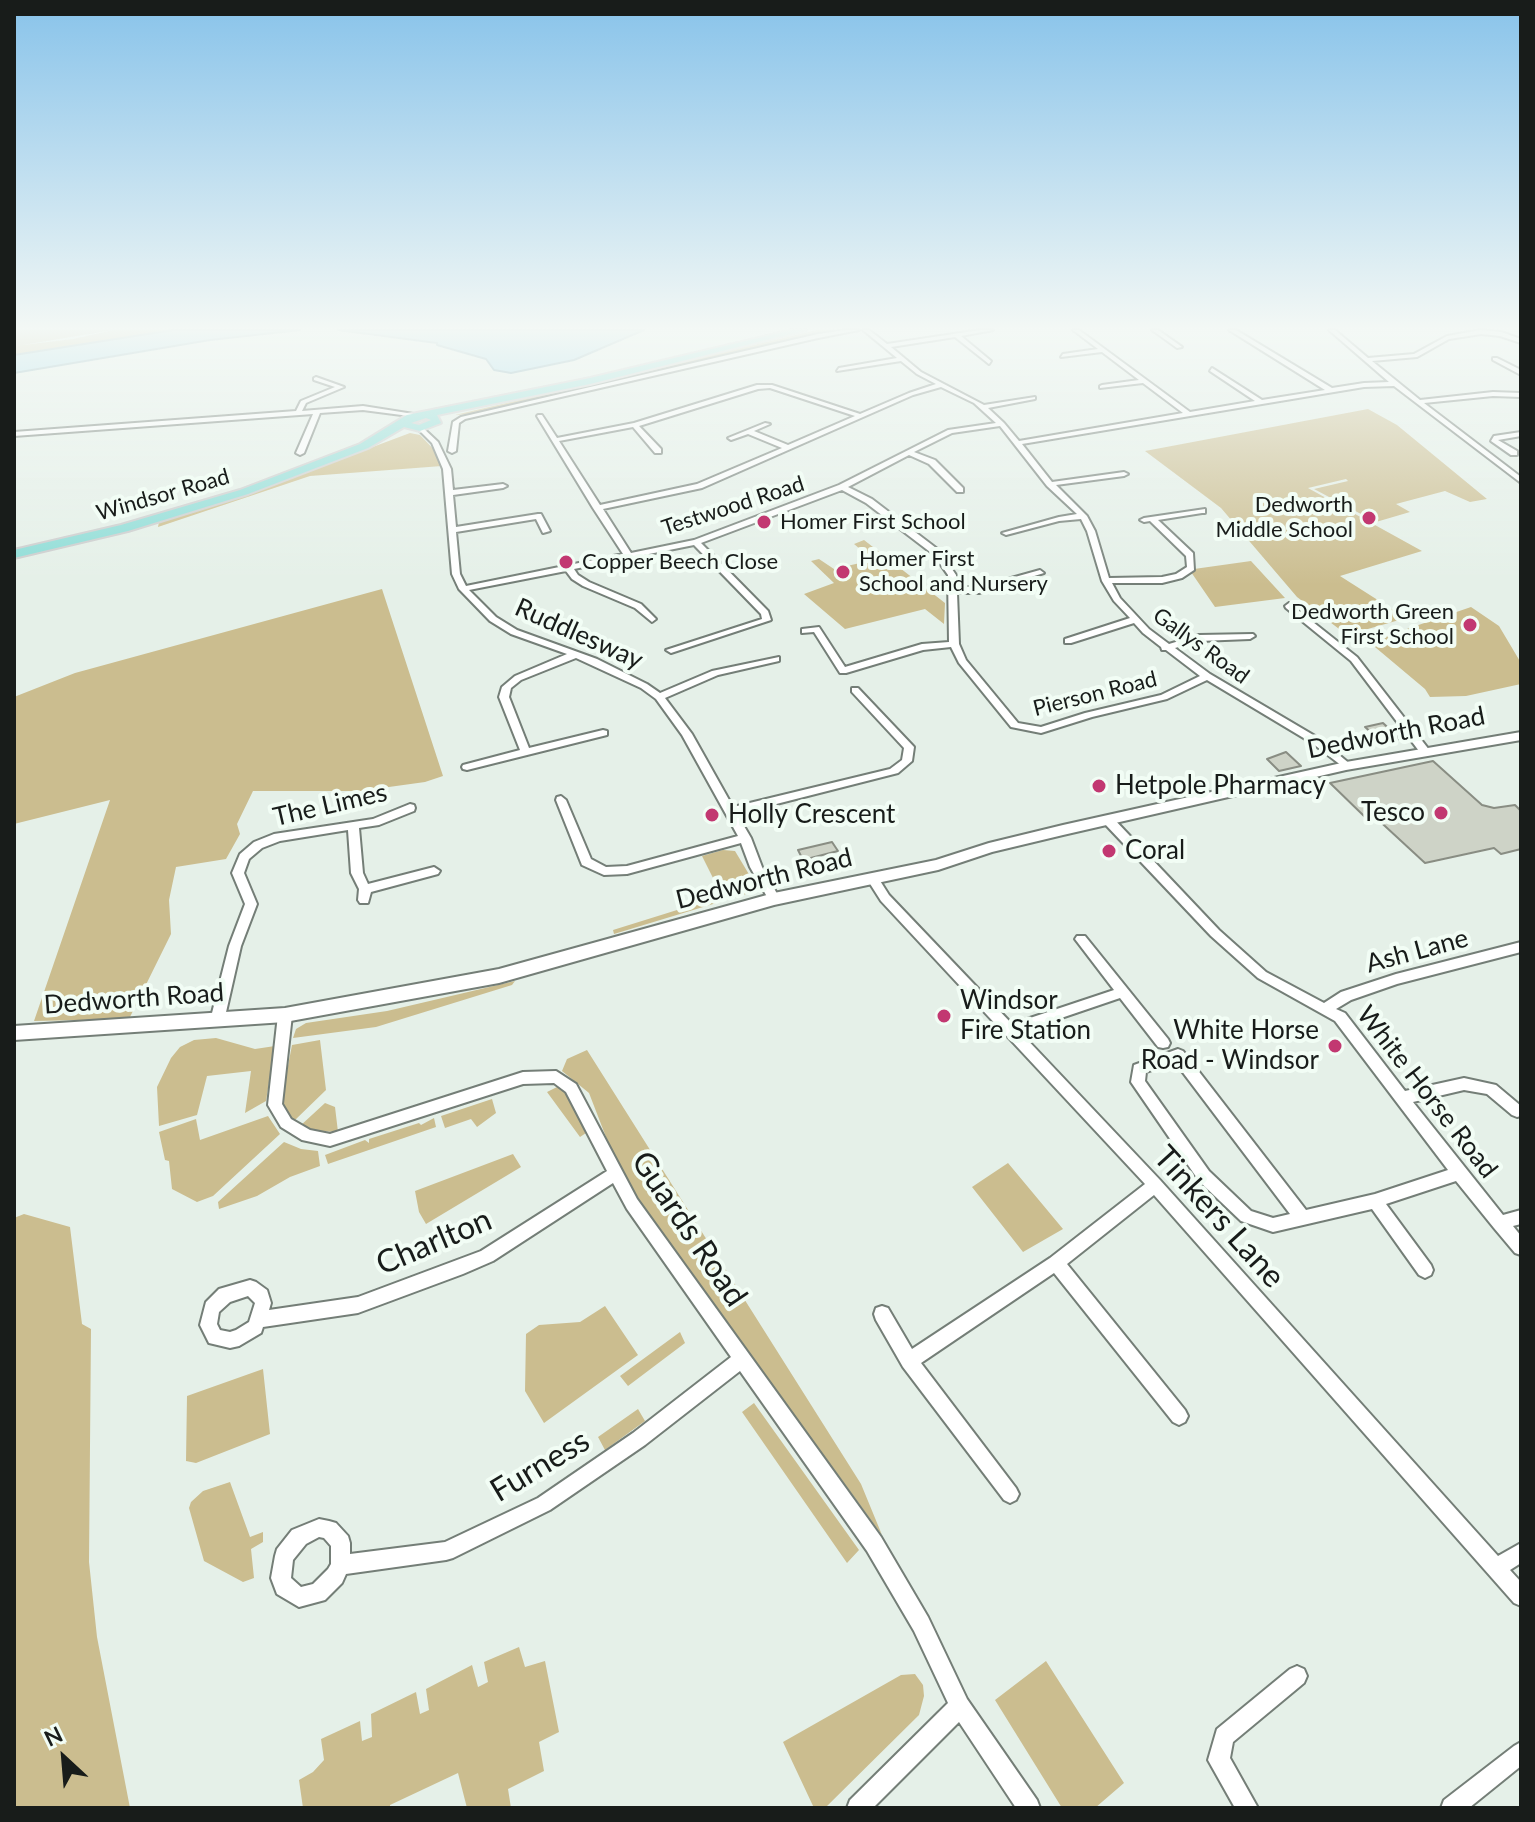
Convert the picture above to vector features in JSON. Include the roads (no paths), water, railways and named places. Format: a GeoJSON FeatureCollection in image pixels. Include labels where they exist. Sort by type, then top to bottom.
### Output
{"type":"FeatureCollection","features":[{"type":"Feature","properties":{"kind":"main road","name":"Windsor Road"},"geometry":{"type":"LineString","coordinates":[[364,446],[419,415]]}},
{"type":"Feature","properties":{"kind":"main road"},"geometry":{"type":"LineString","coordinates":[[419,415],[434,416],[436,422]]}},
{"type":"Feature","properties":{"kind":"main road","name":"Windsor Road"},"geometry":{"type":"LineString","coordinates":[[14,554],[198,507],[452,415]]}},
{"type":"Feature","properties":{"kind":"main road"},"geometry":{"type":"LineString","coordinates":[[404,422],[407,427],[419,428]]}},
{"type":"Feature","properties":{"kind":"main road","name":"Dedworth Road"},"geometry":{"type":"LineString","coordinates":[[14,1033],[285,1015],[499,976],[774,899],[938,865],[989,848],[1108,820],[1346,766],[1521,736]]}},
{"type":"Feature","properties":{"kind":"street"},"geometry":{"type":"LineString","coordinates":[[14,434],[271,415]]}},
{"type":"Feature","properties":{"kind":"street"},"geometry":{"type":"LineString","coordinates":[[300,453],[316,415]]}},
{"type":"Feature","properties":{"kind":"street"},"geometry":{"type":"LineString","coordinates":[[397,415],[404,422]]}},
{"type":"Feature","properties":{"kind":"street"},"geometry":{"type":"LineString","coordinates":[[452,451],[456,422],[476,415]]}},
{"type":"Feature","properties":{"kind":"street"},"geometry":{"type":"LineString","coordinates":[[555,440],[635,425],[667,415]]}},
{"type":"Feature","properties":{"kind":"street","name":"Gallys Road"},"geometry":{"type":"LineString","coordinates":[[993,415],[1050,484],[1083,516],[1091,531],[1106,581],[1134,620],[1165,648],[1316,741],[1346,766]]}},
{"type":"Feature","properties":{"kind":"street"},"geometry":{"type":"LineString","coordinates":[[1018,443],[1190,415]]}},
{"type":"Feature","properties":{"kind":"street"},"geometry":{"type":"LineString","coordinates":[[1435,415],[1521,481]]}},
{"type":"Feature","properties":{"kind":"street"},"geometry":{"type":"LineString","coordinates":[[540,416],[628,555]]}},
{"type":"Feature","properties":{"kind":"street"},"geometry":{"type":"LineString","coordinates":[[597,508],[699,486],[861,416]]}},
{"type":"Feature","properties":{"kind":"street"},"geometry":{"type":"LineString","coordinates":[[435,442],[436,422]]}},
{"type":"Feature","properties":{"kind":"street"},"geometry":{"type":"LineString","coordinates":[[731,438],[767,424]]}},
{"type":"Feature","properties":{"kind":"street","name":"Testwood Road"},"geometry":{"type":"LineString","coordinates":[[463,589],[696,542],[842,487],[950,431],[1002,424]]}},
{"type":"Feature","properties":{"kind":"street"},"geometry":{"type":"LineString","coordinates":[[635,425],[660,449]]}},
{"type":"Feature","properties":{"kind":"street"},"geometry":{"type":"LineString","coordinates":[[419,428],[435,442],[447,469],[456,574],[463,589]]}},
{"type":"Feature","properties":{"kind":"street"},"geometry":{"type":"LineString","coordinates":[[750,432],[789,448]]}},
{"type":"Feature","properties":{"kind":"street"},"geometry":{"type":"LineString","coordinates":[[1517,453],[1494,441],[1496,437],[1521,434]]}},
{"type":"Feature","properties":{"kind":"street"},"geometry":{"type":"LineString","coordinates":[[435,442],[453,440]]}},
{"type":"Feature","properties":{"kind":"street"},"geometry":{"type":"LineString","coordinates":[[910,453],[932,462],[959,487]]}},
{"type":"Feature","properties":{"kind":"street"},"geometry":{"type":"LineString","coordinates":[[1488,456],[1517,453]]}},
{"type":"Feature","properties":{"kind":"street"},"geometry":{"type":"LineString","coordinates":[[1050,484],[1124,474]]}},
{"type":"Feature","properties":{"kind":"street"},"geometry":{"type":"LineString","coordinates":[[449,493],[503,486]]}},
{"type":"Feature","properties":{"kind":"street"},"geometry":{"type":"LineString","coordinates":[[805,631],[816,629],[843,671],[922,647],[954,644],[955,590],[952,575],[937,553],[869,501],[842,487]]}},
{"type":"Feature","properties":{"kind":"street"},"geometry":{"type":"LineString","coordinates":[[1106,581],[1162,580],[1191,568],[1190,555],[1148,519],[1195,513]]}},
{"type":"Feature","properties":{"kind":"street"},"geometry":{"type":"LineString","coordinates":[[452,530],[538,516],[546,531]]}},
{"type":"Feature","properties":{"kind":"street"},"geometry":{"type":"LineString","coordinates":[[1006,533],[1083,516]]}},
{"type":"Feature","properties":{"kind":"street"},"geometry":{"type":"LineString","coordinates":[[671,650],[767,620],[765,613],[696,542]]}},
{"type":"Feature","properties":{"kind":"street"},"geometry":{"type":"LineString","coordinates":[[568,567],[575,577],[586,584],[638,606],[647,617]]}},
{"type":"Feature","properties":{"kind":"street"},"geometry":{"type":"LineString","coordinates":[[955,590],[979,590],[1040,573]]}},
{"type":"Feature","properties":{"kind":"street","name":"Ruddlesway"},"geometry":{"type":"LineString","coordinates":[[463,589],[493,619],[514,632],[613,670],[659,697],[687,734],[745,838],[756,867],[774,899]]}},
{"type":"Feature","properties":{"kind":"street"},"geometry":{"type":"LineString","coordinates":[[1289,606],[1354,659],[1426,753]]}},
{"type":"Feature","properties":{"kind":"street"},"geometry":{"type":"LineString","coordinates":[[1069,641],[1134,620]]}},
{"type":"Feature","properties":{"kind":"street"},"geometry":{"type":"LineString","coordinates":[[1165,648],[1199,638],[1250,636]]}},
{"type":"Feature","properties":{"kind":"street","name":"Pierson Road"},"geometry":{"type":"LineString","coordinates":[[954,644],[962,661],[1015,725],[1026,729],[1041,730],[1164,697],[1207,676]]}},
{"type":"Feature","properties":{"kind":"street"},"geometry":{"type":"LineString","coordinates":[[526,752],[504,697],[507,687],[518,678],[574,655]]}},
{"type":"Feature","properties":{"kind":"street"},"geometry":{"type":"LineString","coordinates":[[659,697],[754,659],[776,659]]}},
{"type":"Feature","properties":{"kind":"street"},"geometry":{"type":"LineString","coordinates":[[730,812],[894,771],[907,761],[909,747],[856,695]]}},
{"type":"Feature","properties":{"kind":"street"},"geometry":{"type":"LineString","coordinates":[[467,767],[595,733]]}},
{"type":"Feature","properties":{"kind":"street"},"geometry":{"type":"LineString","coordinates":[[566,804],[586,862],[604,871],[627,870],[745,838]]}},
{"type":"Feature","properties":{"kind":"street","name":"The Limes"},"geometry":{"type":"LineString","coordinates":[[217,1021],[235,946],[251,904],[238,873],[244,857],[258,845],[278,837],[375,822],[410,808]]}},
{"type":"Feature","properties":{"kind":"street","name":"White Horse Road"},"geometry":{"type":"LineString","coordinates":[[1108,820],[1215,933],[1262,975],[1340,1017],[1459,1173],[1521,1248]]}},
{"type":"Feature","properties":{"kind":"street"},"geometry":{"type":"LineString","coordinates":[[353,825],[357,873],[364,894],[434,871]]}},
{"type":"Feature","properties":{"kind":"street","name":"Tinkers Lane"},"geometry":{"type":"LineString","coordinates":[[873,879],[885,898],[1007,1031],[1155,1185],[1521,1596]]}},
{"type":"Feature","properties":{"kind":"street"},"geometry":{"type":"LineString","coordinates":[[1081,939],[1163,1043]]}},
{"type":"Feature","properties":{"kind":"street","name":"Ash Lane"},"geometry":{"type":"LineString","coordinates":[[1326,1008],[1346,996],[1396,979],[1521,947]]}},
{"type":"Feature","properties":{"kind":"street"},"geometry":{"type":"LineString","coordinates":[[1007,1031],[1123,992]]}},
{"type":"Feature","properties":{"kind":"street","name":"Guards Road"},"geometry":{"type":"LineString","coordinates":[[285,1015],[275,1105],[286,1123],[307,1136],[330,1140],[523,1078],[556,1077],[571,1088],[632,1204],[874,1544],[921,1624],[960,1706],[1029,1808]]}},
{"type":"Feature","properties":{"kind":"street"},"geometry":{"type":"LineString","coordinates":[[1302,1217],[1178,1055],[1139,1069],[1138,1082],[1204,1176],[1246,1216],[1273,1225],[1375,1201],[1459,1173]]}},
{"type":"Feature","properties":{"kind":"street"},"geometry":{"type":"LineString","coordinates":[[1402,1098],[1464,1084],[1491,1089],[1517,1111]]}},
{"type":"Feature","properties":{"kind":"street","name":"Charlton"},"geometry":{"type":"LineString","coordinates":[[260,1319],[358,1305],[463,1266],[490,1254],[615,1174]]}},
{"type":"Feature","properties":{"kind":"street"},"geometry":{"type":"LineString","coordinates":[[909,1361],[1056,1263],[1155,1185]]}},
{"type":"Feature","properties":{"kind":"street"},"geometry":{"type":"LineString","coordinates":[[1375,1201],[1425,1270]]}},
{"type":"Feature","properties":{"kind":"street"},"geometry":{"type":"LineString","coordinates":[[1499,1223],[1521,1217]]}},
{"type":"Feature","properties":{"kind":"street"},"geometry":{"type":"LineString","coordinates":[[1056,1263],[1179,1416]]}},
{"type":"Feature","properties":{"kind":"street"},"geometry":{"type":"LineString","coordinates":[[882,1314],[909,1361],[1010,1494]]}},
{"type":"Feature","properties":{"kind":"street","name":"Furness"},"geometry":{"type":"LineString","coordinates":[[340,1565],[446,1551],[544,1504],[639,1439],[743,1358]]}},
{"type":"Feature","properties":{"kind":"street"},"geometry":{"type":"LineString","coordinates":[[1496,1568],[1521,1552]]}},
{"type":"Feature","properties":{"kind":"street"},"geometry":{"type":"LineString","coordinates":[[1247,1808],[1219,1760],[1224,1736],[1297,1676]]}},
{"type":"Feature","properties":{"kind":"street"},"geometry":{"type":"LineString","coordinates":[[858,1808],[960,1706]]}},
{"type":"Feature","properties":{"kind":"street"},"geometry":{"type":"LineString","coordinates":[[1452,1808],[1521,1753]]}},
{"type":"Feature","properties":{"kind":"place","name":"Dedworth Middle School"},"geometry":{"type":"Point","coordinates":[1369,518]}},
{"type":"Feature","properties":{"kind":"place","name":"Homer First School"},"geometry":{"type":"Point","coordinates":[764,522]}},
{"type":"Feature","properties":{"kind":"place","name":"Copper Beech Close"},"geometry":{"type":"Point","coordinates":[566,562]}},
{"type":"Feature","properties":{"kind":"place","name":"Homer First School and Nursery"},"geometry":{"type":"Point","coordinates":[843,572]}},
{"type":"Feature","properties":{"kind":"place","name":"Dedworth Green First School"},"geometry":{"type":"Point","coordinates":[1470,625]}},
{"type":"Feature","properties":{"kind":"place","name":"Hetpole Pharmacy"},"geometry":{"type":"Point","coordinates":[1099,786]}},
{"type":"Feature","properties":{"kind":"place","name":"Tesco"},"geometry":{"type":"Point","coordinates":[1441,813]}},
{"type":"Feature","properties":{"kind":"place","name":"Holly Crescent"},"geometry":{"type":"Point","coordinates":[712,815]}},
{"type":"Feature","properties":{"kind":"place","name":"Coral"},"geometry":{"type":"Point","coordinates":[1109,851]}},
{"type":"Feature","properties":{"kind":"place","name":"Windsor Fire Station"},"geometry":{"type":"Point","coordinates":[944,1016]}},
{"type":"Feature","properties":{"kind":"place","name":"White Horse Road - Windsor"},"geometry":{"type":"Point","coordinates":[1335,1046]}}]}
